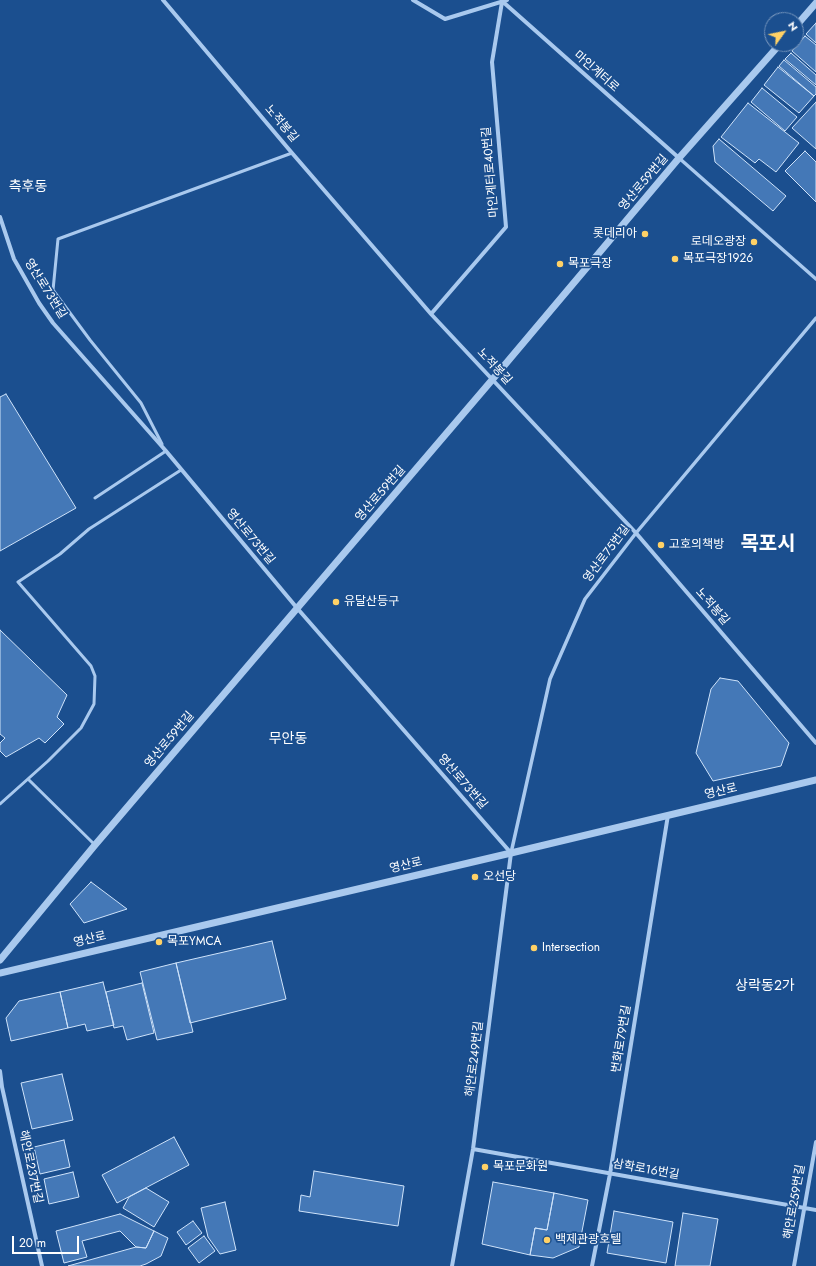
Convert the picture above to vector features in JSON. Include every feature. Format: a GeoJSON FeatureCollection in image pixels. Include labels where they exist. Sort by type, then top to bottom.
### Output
{"type":"FeatureCollection","features":[{"type":"Feature","properties":{"kind":"street","name":"노적봉길"},"geometry":{"type":"LineString","coordinates":[[163,0],[292,153],[431,314],[636,533],[816,743]]}},
{"type":"Feature","properties":{"kind":"street"},"geometry":{"type":"LineString","coordinates":[[413,0],[446,19],[507,0]]}},
{"type":"Feature","properties":{"kind":"street","name":"마인계터로"},"geometry":{"type":"LineString","coordinates":[[502,1],[679,158]]}},
{"type":"Feature","properties":{"kind":"street","name":"마인계터로40번길"},"geometry":{"type":"LineString","coordinates":[[431,314],[506,227],[492,62],[502,1]]}},
{"type":"Feature","properties":{"kind":"street"},"geometry":{"type":"LineString","coordinates":[[804,17],[816,3]]}},
{"type":"Feature","properties":{"kind":"street","name":"영산로59번길"},"geometry":{"type":"LineString","coordinates":[[0,960],[95,845],[492,380],[679,158],[773,52]]}},
{"type":"Feature","properties":{"kind":"street"},"geometry":{"type":"LineString","coordinates":[[679,158],[816,279]]}},
{"type":"Feature","properties":{"kind":"street","name":"영산로73번길"},"geometry":{"type":"LineString","coordinates":[[0,217],[14,259],[39,303],[53,323],[166,451],[297,608],[511,853]]}},
{"type":"Feature","properties":{"kind":"street","name":"영산로75번길"},"geometry":{"type":"LineString","coordinates":[[511,853],[550,679],[585,599],[636,533],[816,318]]}},
{"type":"Feature","properties":{"kind":"street","name":"영산로"},"geometry":{"type":"LineString","coordinates":[[0,972],[511,853],[816,780]]}},
{"type":"Feature","properties":{"kind":"street","name":"번화로79번길"},"geometry":{"type":"LineString","coordinates":[[592,1266],[610,1174],[668,815]]}},
{"type":"Feature","properties":{"kind":"street","name":"해안로249번길"},"geometry":{"type":"LineString","coordinates":[[452,1266],[473,1149],[511,853]]}},
{"type":"Feature","properties":{"kind":"street","name":"해안로237번길"},"geometry":{"type":"LineString","coordinates":[[0,1071],[2,1088],[42,1266]]}},
{"type":"Feature","properties":{"kind":"street","name":"해안로259번길"},"geometry":{"type":"LineString","coordinates":[[794,1266],[816,1142]]}},
{"type":"Feature","properties":{"kind":"street","name":"삼학로16번길"},"geometry":{"type":"LineString","coordinates":[[473,1149],[816,1210]]}},
{"type":"Feature","properties":{"kind":"lane"},"geometry":{"type":"LineString","coordinates":[[96,498],[166,451],[141,403],[53,290],[58,239],[292,153]]}},
{"type":"Feature","properties":{"kind":"lane"},"geometry":{"type":"LineString","coordinates":[[0,804],[48,761],[81,728],[94,704],[95,676],[91,666],[18,582],[60,554],[89,529],[181,470]]}},
{"type":"Feature","properties":{"kind":"lane"},"geometry":{"type":"LineString","coordinates":[[28,779],[95,845]]}},
{"type":"Feature","properties":{"kind":"building"},"geometry":{"type":"Polygon","coordinates":[[[816,23],[816,43],[806,34],[816,23]]]}},
{"type":"Feature","properties":{"kind":"building"},"geometry":{"type":"Polygon","coordinates":[[[805,36],[816,45],[816,72],[793,52],[804,52],[805,36]]]}},
{"type":"Feature","properties":{"kind":"building"},"geometry":{"type":"Polygon","coordinates":[[[791,53],[816,75],[816,85],[785,59],[791,53]]]}},
{"type":"Feature","properties":{"kind":"building"},"geometry":{"type":"Polygon","coordinates":[[[784,60],[816,87],[816,94],[814,96],[779,66],[784,60]]]}},
{"type":"Feature","properties":{"kind":"building"},"geometry":{"type":"Polygon","coordinates":[[[778,67],[814,96],[799,113],[764,85],[778,67]]]}},
{"type":"Feature","properties":{"kind":"building"},"geometry":{"type":"Polygon","coordinates":[[[762,88],[797,117],[785,131],[751,102],[762,88]]]}},
{"type":"Feature","properties":{"kind":"building"},"geometry":{"type":"Polygon","coordinates":[[[816,102],[816,149],[792,128],[816,102]]]}},
{"type":"Feature","properties":{"kind":"building"},"geometry":{"type":"Polygon","coordinates":[[[748,103],[799,143],[776,172],[759,159],[755,163],[721,137],[748,103]]]}},
{"type":"Feature","properties":{"kind":"building"},"geometry":{"type":"Polygon","coordinates":[[[719,139],[786,196],[773,211],[715,162],[713,146],[719,139]]]}},
{"type":"Feature","properties":{"kind":"building"},"geometry":{"type":"Polygon","coordinates":[[[805,151],[816,162],[816,202],[785,171],[805,151]]]}},
{"type":"Feature","properties":{"kind":"building"},"geometry":{"type":"Polygon","coordinates":[[[6,394],[76,508],[0,551],[0,397],[6,394]]]}},
{"type":"Feature","properties":{"kind":"building"},"geometry":{"type":"Polygon","coordinates":[[[0,630],[67,695],[57,717],[64,724],[45,743],[39,738],[6,757],[0,751],[0,743],[5,738],[0,734],[0,630]]]}},
{"type":"Feature","properties":{"kind":"building"},"geometry":{"type":"Polygon","coordinates":[[[720,678],[738,681],[789,743],[781,766],[713,781],[696,753],[711,689],[720,678]]]}},
{"type":"Feature","properties":{"kind":"building"},"geometry":{"type":"Polygon","coordinates":[[[91,882],[127,909],[84,923],[70,904],[91,882]]]}},
{"type":"Feature","properties":{"kind":"building"},"geometry":{"type":"Polygon","coordinates":[[[272,941],[286,999],[190,1023],[176,963],[272,941]]]}},
{"type":"Feature","properties":{"kind":"building"},"geometry":{"type":"Polygon","coordinates":[[[176,963],[193,1032],[157,1040],[140,972],[176,963]]]}},
{"type":"Feature","properties":{"kind":"building"},"geometry":{"type":"Polygon","coordinates":[[[103,982],[114,1025],[87,1031],[85,1024],[68,1028],[60,992],[103,982]]]}},
{"type":"Feature","properties":{"kind":"building"},"geometry":{"type":"Polygon","coordinates":[[[142,983],[154,1033],[127,1040],[123,1026],[114,1028],[106,992],[142,983]]]}},
{"type":"Feature","properties":{"kind":"building"},"geometry":{"type":"Polygon","coordinates":[[[60,992],[68,1028],[11,1041],[6,1018],[19,1001],[60,992]]]}},
{"type":"Feature","properties":{"kind":"building"},"geometry":{"type":"Polygon","coordinates":[[[62,1074],[73,1120],[32,1129],[21,1083],[62,1074]]]}},
{"type":"Feature","properties":{"kind":"building"},"geometry":{"type":"Polygon","coordinates":[[[174,1137],[189,1165],[117,1203],[102,1175],[174,1137]]]}},
{"type":"Feature","properties":{"kind":"building"},"geometry":{"type":"Polygon","coordinates":[[[64,1140],[70,1167],[40,1174],[34,1147],[64,1140]]]}},
{"type":"Feature","properties":{"kind":"building"},"geometry":{"type":"Polygon","coordinates":[[[314,1171],[404,1186],[398,1226],[299,1211],[301,1195],[310,1197],[314,1171]]]}},
{"type":"Feature","properties":{"kind":"building"},"geometry":{"type":"Polygon","coordinates":[[[73,1172],[79,1197],[49,1204],[44,1179],[73,1172]]]}},
{"type":"Feature","properties":{"kind":"building"},"geometry":{"type":"Polygon","coordinates":[[[493,1182],[554,1193],[547,1230],[535,1228],[530,1255],[482,1244],[493,1182]]]}},
{"type":"Feature","properties":{"kind":"building"},"geometry":{"type":"Polygon","coordinates":[[[146,1188],[169,1202],[154,1227],[123,1208],[129,1197],[146,1188]]]}},
{"type":"Feature","properties":{"kind":"building"},"geometry":{"type":"Polygon","coordinates":[[[554,1193],[588,1200],[579,1247],[553,1258],[530,1255],[535,1228],[547,1230],[554,1193]]]}},
{"type":"Feature","properties":{"kind":"building"},"geometry":{"type":"Polygon","coordinates":[[[225,1202],[236,1250],[220,1254],[208,1237],[201,1208],[225,1202]]]}},
{"type":"Feature","properties":{"kind":"building"},"geometry":{"type":"Polygon","coordinates":[[[614,1211],[673,1222],[666,1263],[607,1253],[614,1211]]]}},
{"type":"Feature","properties":{"kind":"building"},"geometry":{"type":"Polygon","coordinates":[[[683,1213],[718,1219],[710,1266],[675,1266],[683,1213]]]}},
{"type":"Feature","properties":{"kind":"building"},"geometry":{"type":"Polygon","coordinates":[[[120,1214],[154,1231],[146,1248],[136,1247],[120,1231],[82,1241],[87,1257],[64,1263],[56,1231],[120,1214]]]}},
{"type":"Feature","properties":{"kind":"building"},"geometry":{"type":"Polygon","coordinates":[[[193,1221],[202,1233],[186,1245],[177,1232],[193,1221]]]}},
{"type":"Feature","properties":{"kind":"building"},"geometry":{"type":"Polygon","coordinates":[[[154,1231],[168,1238],[161,1256],[146,1264],[140,1266],[68,1266],[136,1247],[146,1248],[154,1231]]]}},
{"type":"Feature","properties":{"kind":"building"},"geometry":{"type":"Polygon","coordinates":[[[204,1236],[215,1251],[199,1263],[188,1248],[204,1236]]]}},
{"type":"Feature","properties":{"kind":"place","name":"롯데리아"},"geometry":{"type":"Point","coordinates":[645,234]}},
{"type":"Feature","properties":{"kind":"place","name":"로데오광장"},"geometry":{"type":"Point","coordinates":[754,242]}},
{"type":"Feature","properties":{"kind":"place","name":"목포극장1926"},"geometry":{"type":"Point","coordinates":[675,259]}},
{"type":"Feature","properties":{"kind":"place","name":"목포극장"},"geometry":{"type":"Point","coordinates":[560,264]}},
{"type":"Feature","properties":{"kind":"place","name":"고호의책방"},"geometry":{"type":"Point","coordinates":[661,545]}},
{"type":"Feature","properties":{"kind":"place","name":"유달산등구"},"geometry":{"type":"Point","coordinates":[336,602]}},
{"type":"Feature","properties":{"kind":"place","name":"오선당"},"geometry":{"type":"Point","coordinates":[475,877]}},
{"type":"Feature","properties":{"kind":"place","name":"목포YMCA"},"geometry":{"type":"Point","coordinates":[159,942]}},
{"type":"Feature","properties":{"kind":"place","name":"Intersection"},"geometry":{"type":"Point","coordinates":[534,948]}},
{"type":"Feature","properties":{"kind":"place","name":"목포문화원"},"geometry":{"type":"Point","coordinates":[485,1167]}},
{"type":"Feature","properties":{"kind":"place","name":"백제관광호텔"},"geometry":{"type":"Point","coordinates":[547,1240]}},
{"type":"Feature","properties":{"kind":"district","name":"측후동"},"geometry":{"type":"Point","coordinates":[28,188]}},
{"type":"Feature","properties":{"kind":"district","name":"목포시"},"geometry":{"type":"Point","coordinates":[768,545]}},
{"type":"Feature","properties":{"kind":"district","name":"무안동"},"geometry":{"type":"Point","coordinates":[288,740]}},
{"type":"Feature","properties":{"kind":"district","name":"상락동2가"},"geometry":{"type":"Point","coordinates":[765,987]}}]}
